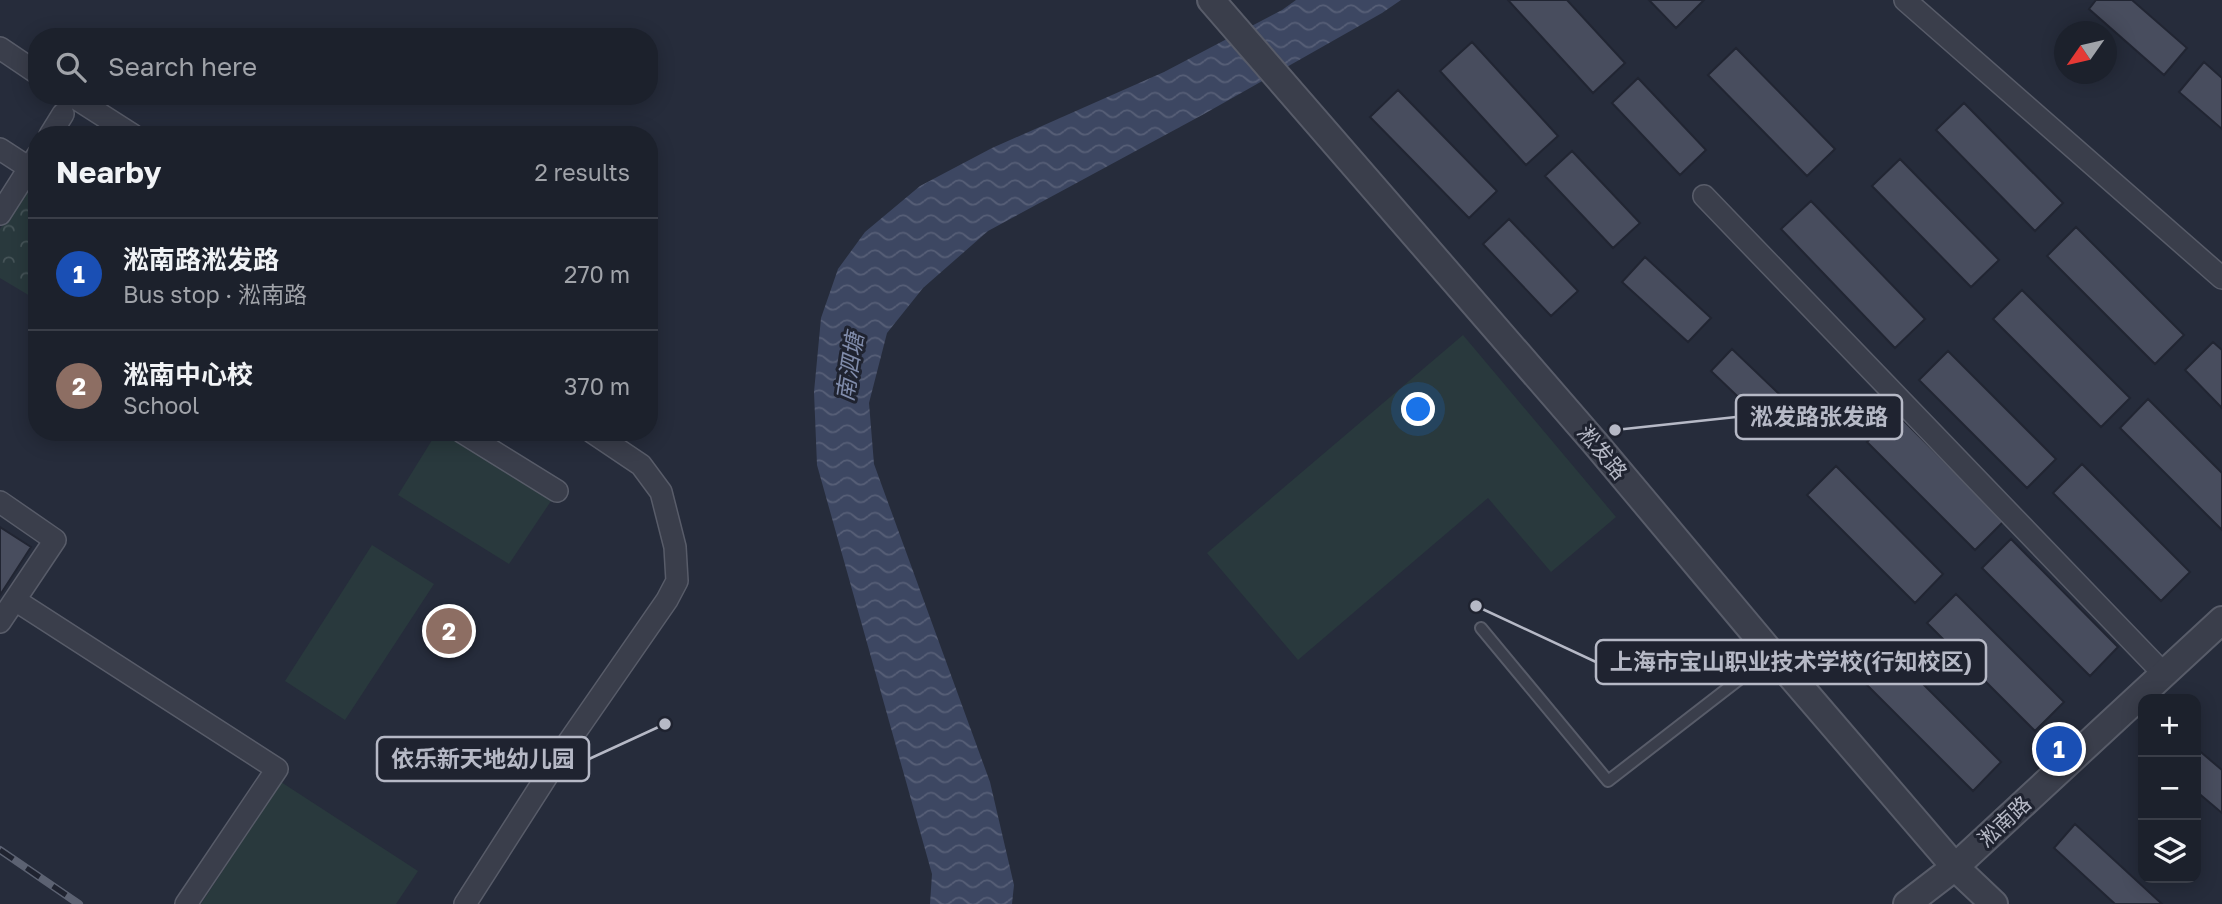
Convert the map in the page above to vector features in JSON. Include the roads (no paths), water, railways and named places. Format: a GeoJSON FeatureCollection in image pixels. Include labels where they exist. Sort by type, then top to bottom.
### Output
{"type":"FeatureCollection","features":[{"type":"Feature","properties":{"kind":"street"},"geometry":{"type":"LineString","coordinates":[[1905,0],[2222,278]]}},
{"type":"Feature","properties":{"kind":"street","name":"淞发路"},"geometry":{"type":"LineString","coordinates":[[1214,4],[1596,444],[1955,867],[1994,904]]}},
{"type":"Feature","properties":{"kind":"street"},"geometry":{"type":"LineString","coordinates":[[0,48],[28,67]]}},
{"type":"Feature","properties":{"kind":"street"},"geometry":{"type":"LineString","coordinates":[[55,126],[68,105],[113,126]]}},
{"type":"Feature","properties":{"kind":"street"},"geometry":{"type":"LineString","coordinates":[[0,149],[28,163]]}},
{"type":"Feature","properties":{"kind":"street"},"geometry":{"type":"LineString","coordinates":[[0,214],[28,174]]}},
{"type":"Feature","properties":{"kind":"street"},"geometry":{"type":"LineString","coordinates":[[1704,196],[2164,674]]}},
{"type":"Feature","properties":{"kind":"street"},"geometry":{"type":"LineString","coordinates":[[476,441],[557,491]]}},
{"type":"Feature","properties":{"kind":"street"},"geometry":{"type":"LineString","coordinates":[[465,904],[570,740],[667,600],[677,581],[676,547],[662,492],[641,465],[605,441]]}},
{"type":"Feature","properties":{"kind":"street"},"geometry":{"type":"LineString","coordinates":[[0,502],[55,540],[0,622]]}},
{"type":"Feature","properties":{"kind":"street"},"geometry":{"type":"LineString","coordinates":[[15,600],[277,769],[186,904]]}},
{"type":"Feature","properties":{"kind":"street","name":"淞南路"},"geometry":{"type":"LineString","coordinates":[[1907,904],[1955,867],[2222,620]]}},
{"type":"Feature","properties":{"kind":"lane"},"geometry":{"type":"LineString","coordinates":[[1481,628],[1608,781],[1772,654]]}},
{"type":"Feature","properties":{"kind":"water","name":"南泗塘"},"geometry":{"type":"Polygon","coordinates":[[[1296,0],[1401,0],[1204,114],[988,231],[923,288],[887,333],[869,403],[874,464],[990,782],[1014,885],[1012,904],[930,904],[932,874],[817,465],[814,392],[821,318],[838,269],[865,232],[920,186],[992,148],[1164,72],[1296,0]]]}},
{"type":"Feature","properties":{"kind":"railway"},"geometry":{"type":"LineString","coordinates":[[0,850],[79,904]]}},
{"type":"Feature","properties":{"kind":"place","name":"淞发路张发路"},"geometry":{"type":"Point","coordinates":[1615,430]}},
{"type":"Feature","properties":{"kind":"place","name":"上海市宝山职业技术学校(行知校区)"},"geometry":{"type":"Point","coordinates":[1476,606]}},
{"type":"Feature","properties":{"kind":"place","name":"淞南中心校"},"geometry":{"type":"Point","coordinates":[449,631]}},
{"type":"Feature","properties":{"kind":"place","name":"依乐新天地幼儿园"},"geometry":{"type":"Point","coordinates":[665,724]}},
{"type":"Feature","properties":{"kind":"place","name":"淞南路淞发路"},"geometry":{"type":"Point","coordinates":[2059,749]}}]}
